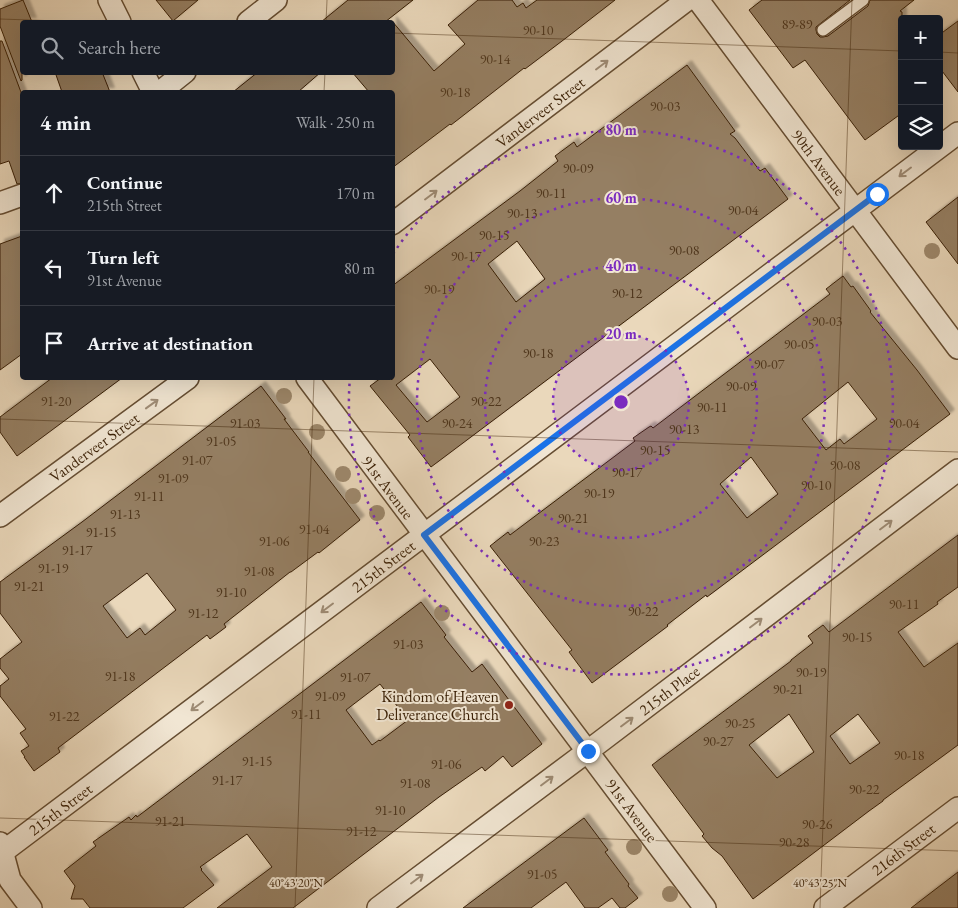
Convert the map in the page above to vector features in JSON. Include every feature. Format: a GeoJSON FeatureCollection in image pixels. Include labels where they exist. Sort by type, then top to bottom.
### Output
{"type":"FeatureCollection","features":[{"type":"Feature","properties":{"kind":"street"},"geometry":{"type":"LineString","coordinates":[[109,0],[119,20]]}},
{"type":"Feature","properties":{"kind":"street"},"geometry":{"type":"LineString","coordinates":[[251,20],[276,0]]}},
{"type":"Feature","properties":{"kind":"street","name":"Vanderveer Street"},"geometry":{"type":"LineString","coordinates":[[395,222],[688,0]]}},
{"type":"Feature","properties":{"kind":"street","name":"90th Avenue"},"geometry":{"type":"LineString","coordinates":[[698,0],[958,348]]}},
{"type":"Feature","properties":{"kind":"street"},"geometry":{"type":"LineString","coordinates":[[144,75],[152,90]]}},
{"type":"Feature","properties":{"kind":"street"},"geometry":{"type":"LineString","coordinates":[[162,90],[181,75]]}},
{"type":"Feature","properties":{"kind":"street","name":"215th Street"},"geometry":{"type":"LineString","coordinates":[[1,850],[424,535],[958,133]]}},
{"type":"Feature","properties":{"kind":"street"},"geometry":{"type":"LineString","coordinates":[[0,203],[20,196]]}},
{"type":"Feature","properties":{"kind":"street","name":"Vanderveer Street"},"geometry":{"type":"LineString","coordinates":[[0,516],[185,380]]}},
{"type":"Feature","properties":{"kind":"street","name":"91st Avenue"},"geometry":{"type":"LineString","coordinates":[[308,380],[705,908]]}},
{"type":"Feature","properties":{"kind":"street","name":"215th Place"},"geometry":{"type":"LineString","coordinates":[[378,908],[958,470]]}},
{"type":"Feature","properties":{"kind":"street","name":"216th Street"},"geometry":{"type":"LineString","coordinates":[[825,908],[958,808]]}},
{"type":"Feature","properties":{"kind":"street"},"geometry":{"type":"LineString","coordinates":[[1,850],[10,880],[32,908]]}},
{"type":"Feature","properties":{"kind":"lane"},"geometry":{"type":"LineString","coordinates":[[823,30],[863,0]]}},
{"type":"Feature","properties":{"kind":"building"},"geometry":{"type":"Polygon","coordinates":[[[23,0],[31,20],[20,20],[21,81],[0,26],[0,9],[23,0]]]}},
{"type":"Feature","properties":{"kind":"building"},"geometry":{"type":"Polygon","coordinates":[[[156,0],[198,0],[174,20],[156,0]]]}},
{"type":"Feature","properties":{"kind":"building"},"geometry":{"type":"Polygon","coordinates":[[[348,0],[413,0],[388,20],[323,20],[348,0]]]}},
{"type":"Feature","properties":{"kind":"building"},"geometry":{"type":"Polygon","coordinates":[[[478,0],[512,0],[517,7],[523,3],[526,8],[537,0],[615,0],[395,166],[395,90],[367,90],[355,75],[395,75],[395,25],[434,71],[465,44],[448,25],[478,0]]]}},
{"type":"Feature","properties":{"kind":"building"},"geometry":{"type":"Polygon","coordinates":[[[762,0],[850,0],[816,27],[817,34],[823,37],[828,36],[868,6],[870,0],[914,0],[900,11],[902,15],[898,15],[898,116],[865,140],[805,60],[793,68],[749,10],[762,0]]]}},
{"type":"Feature","properties":{"kind":"building"},"geometry":{"type":"Polygon","coordinates":[[[958,21],[958,92],[943,72],[943,32],[958,21]]]}},
{"type":"Feature","properties":{"kind":"building"},"geometry":{"type":"Polygon","coordinates":[[[0,41],[2,41],[20,90],[20,183],[17,184],[9,161],[0,164],[0,41]]]}},
{"type":"Feature","properties":{"kind":"building"},"geometry":{"type":"Polygon","coordinates":[[[687,65],[735,131],[730,134],[760,171],[765,168],[788,199],[431,467],[408,437],[410,435],[370,386],[378,380],[395,380],[395,284],[558,161],[555,156],[574,142],[577,147],[687,65]],[[517,241],[488,264],[516,302],[545,279],[517,241]],[[430,359],[396,385],[427,422],[460,397],[430,359]]]}},
{"type":"Feature","properties":{"kind":"building"},"geometry":{"type":"Polygon","coordinates":[[[56,75],[103,75],[109,90],[61,90],[56,75]]]}},
{"type":"Feature","properties":{"kind":"building"},"geometry":{"type":"Polygon","coordinates":[[[254,75],[318,75],[300,90],[236,90],[254,75]]]}},
{"type":"Feature","properties":{"kind":"building"},"geometry":{"type":"Polygon","coordinates":[[[958,197],[958,264],[926,222],[958,197]]]}},
{"type":"Feature","properties":{"kind":"building"},"geometry":{"type":"Polygon","coordinates":[[[20,237],[20,355],[0,370],[0,244],[20,237]]]}},
{"type":"Feature","properties":{"kind":"building"},"geometry":{"type":"Polygon","coordinates":[[[843,276],[851,287],[853,286],[870,312],[950,414],[707,597],[706,595],[592,683],[569,652],[572,650],[490,546],[508,532],[510,535],[635,441],[633,438],[651,426],[653,428],[830,294],[826,289],[843,276]],[[848,382],[802,419],[826,450],[840,439],[844,444],[877,419],[848,382]],[[751,457],[720,484],[747,518],[778,494],[751,457]]]}},
{"type":"Feature","properties":{"kind":"building"},"geometry":{"type":"Polygon","coordinates":[[[49,380],[119,380],[17,456],[0,432],[0,417],[49,380]]]}},
{"type":"Feature","properties":{"kind":"building"},"geometry":{"type":"Polygon","coordinates":[[[261,386],[360,520],[224,624],[226,627],[210,639],[207,635],[58,748],[60,752],[34,771],[21,751],[29,746],[20,733],[26,729],[0,696],[0,686],[9,679],[0,668],[0,659],[22,642],[0,613],[0,582],[261,386]],[[147,573],[103,606],[127,638],[140,628],[145,635],[176,610],[147,573]]]}},
{"type":"Feature","properties":{"kind":"building"},"geometry":{"type":"Polygon","coordinates":[[[958,535],[958,587],[937,602],[938,604],[898,632],[924,667],[958,643],[958,745],[753,899],[722,856],[702,836],[704,834],[652,765],[813,643],[808,636],[823,625],[829,632],[958,535]],[[789,714],[749,745],[777,778],[814,752],[789,714]],[[858,714],[830,736],[850,764],[880,743],[858,714]]]}},
{"type":"Feature","properties":{"kind":"building"},"geometry":{"type":"Polygon","coordinates":[[[421,602],[446,635],[444,637],[472,672],[482,664],[542,744],[512,767],[503,756],[485,771],[482,767],[439,797],[293,908],[217,908],[272,867],[247,834],[200,867],[214,885],[183,908],[90,908],[83,899],[71,899],[75,886],[64,871],[96,846],[93,842],[129,817],[131,820],[136,815],[137,817],[421,602]],[[380,684],[346,710],[372,745],[408,720],[380,684]]]}},
{"type":"Feature","properties":{"kind":"building"},"geometry":{"type":"Polygon","coordinates":[[[584,818],[608,850],[605,852],[638,898],[625,908],[620,908],[612,898],[598,908],[585,908],[566,882],[531,908],[463,908],[584,818]]]}},
{"type":"Feature","properties":{"kind":"building"},"geometry":{"type":"Polygon","coordinates":[[[958,872],[958,908],[911,908],[958,872]]]}},
{"type":"Feature","properties":{"kind":"place","name":"Kindom of Heaven Deliverance Church"},"geometry":{"type":"Point","coordinates":[509,705]}},
{"type":"Feature","properties":{"kind":"route"},"geometry":{"type":"LineString","coordinates":[[588,751],[424,535],[877,194]]}}]}
